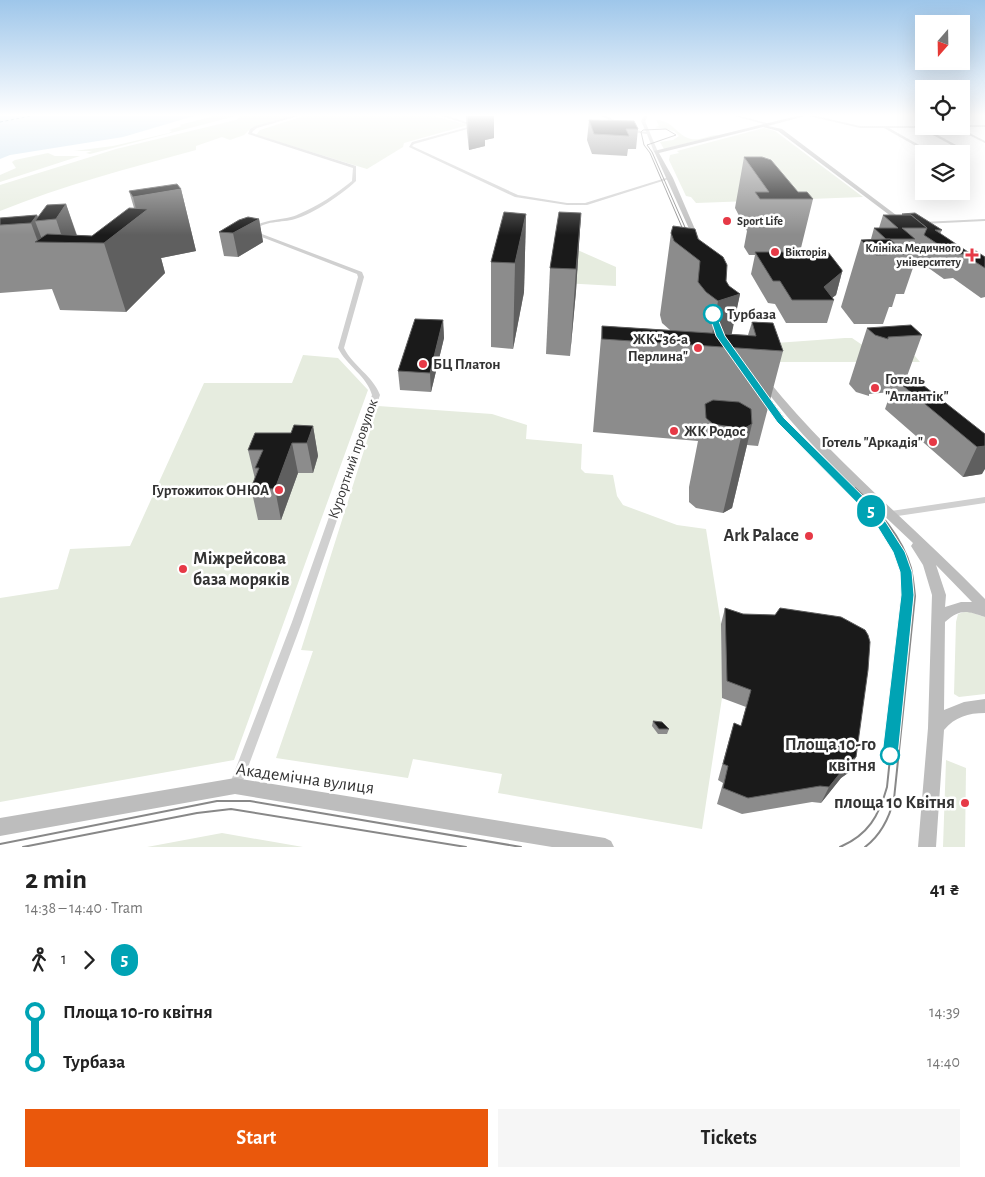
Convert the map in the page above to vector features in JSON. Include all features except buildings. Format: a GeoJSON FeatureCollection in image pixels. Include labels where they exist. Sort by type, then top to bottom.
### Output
{"type":"FeatureCollection","features":[{"type":"Feature","properties":{"kind":"main road"},"geometry":{"type":"LineString","coordinates":[[658,156],[670,178],[700,250]]}},
{"type":"Feature","properties":{"kind":"main road"},"geometry":{"type":"LineString","coordinates":[[814,156],[910,228]]}},
{"type":"Feature","properties":{"kind":"main road"},"geometry":{"type":"LineString","coordinates":[[759,374],[787,412],[808,435],[891,514],[906,531],[929,564],[936,581],[940,618],[936,728],[928,847]]}},
{"type":"Feature","properties":{"kind":"main road"},"geometry":{"type":"LineString","coordinates":[[906,531],[950,570],[985,607]]}},
{"type":"Feature","properties":{"kind":"main road"},"geometry":{"type":"LineString","coordinates":[[940,618],[950,610],[960,606],[971,607],[985,612]]}},
{"type":"Feature","properties":{"kind":"main road"},"geometry":{"type":"LineString","coordinates":[[936,728],[943,719],[953,712],[965,708],[985,706]]}},
{"type":"Feature","properties":{"kind":"main road","name":"Академічна вулиця"},"geometry":{"type":"LineString","coordinates":[[0,827],[235,786],[606,847]]}},
{"type":"Feature","properties":{"kind":"street","name":"Курортний провулок"},"geometry":{"type":"LineString","coordinates":[[235,786],[297,622],[376,395],[374,388],[348,361],[341,348],[361,277],[360,273],[252,232],[255,227],[299,216],[354,181],[354,167],[316,156]]}},
{"type":"Feature","properties":{"kind":"street"},"geometry":{"type":"LineString","coordinates":[[430,156],[517,196],[580,204],[670,178]]}},
{"type":"Feature","properties":{"kind":"street"},"geometry":{"type":"LineString","coordinates":[[904,224],[985,220]]}},
{"type":"Feature","properties":{"kind":"street"},"geometry":{"type":"LineString","coordinates":[[891,514],[985,500]]}},
{"type":"Feature","properties":{"kind":"shaded area"},"geometry":{"type":"Polygon","coordinates":[[[36,156],[80,156],[0,182],[0,175],[16,168],[12,162],[36,156]]]}},
{"type":"Feature","properties":{"kind":"shaded area"},"geometry":{"type":"Polygon","coordinates":[[[95,156],[176,156],[73,185],[0,211],[0,185],[95,156]]]}},
{"type":"Feature","properties":{"kind":"shaded area"},"geometry":{"type":"Polygon","coordinates":[[[323,156],[389,156],[367,169],[323,156]]]}},
{"type":"Feature","properties":{"kind":"shaded area"},"geometry":{"type":"Polygon","coordinates":[[[670,156],[808,156],[863,197],[696,203],[691,197],[686,196],[669,160],[670,156]]]}},
{"type":"Feature","properties":{"kind":"shaded area"},"geometry":{"type":"Polygon","coordinates":[[[573,248],[616,267],[616,286],[563,283],[573,248]]]}},
{"type":"Feature","properties":{"kind":"shaded area"},"geometry":{"type":"Polygon","coordinates":[[[852,338],[880,357],[915,356],[920,362],[777,362],[761,344],[852,338]]]}},
{"type":"Feature","properties":{"kind":"shaded area","name":"Міжрейсова база моряків"},"geometry":{"type":"Polygon","coordinates":[[[303,355],[338,358],[368,390],[234,760],[0,802],[0,598],[58,589],[70,549],[130,546],[204,383],[292,383],[303,355]]]}},
{"type":"Feature","properties":{"kind":"shaded area"},"geometry":{"type":"Polygon","coordinates":[[[378,406],[492,414],[527,425],[526,439],[582,444],[581,469],[585,473],[613,475],[617,496],[623,505],[677,525],[706,529],[721,624],[722,698],[702,829],[498,793],[502,774],[413,759],[408,778],[276,758],[313,651],[301,650],[378,406]]]}},
{"type":"Feature","properties":{"kind":"shaded area"},"geometry":{"type":"Polygon","coordinates":[[[967,611],[985,617],[985,694],[959,697],[954,694],[956,622],[958,614],[967,611]]]}},
{"type":"Feature","properties":{"kind":"shaded area"},"geometry":{"type":"Polygon","coordinates":[[[946,760],[966,768],[965,847],[943,847],[946,760]]]}},
{"type":"Feature","properties":{"kind":"shaded area"},"geometry":{"type":"Polygon","coordinates":[[[222,833],[303,847],[147,847],[222,833]]]}},
{"type":"Feature","properties":{"kind":"tram line"},"geometry":{"type":"LineString","coordinates":[[651,156],[687,239]]}},
{"type":"Feature","properties":{"kind":"tram line"},"geometry":{"type":"LineString","coordinates":[[654,156],[691,241]]}},
{"type":"Feature","properties":{"kind":"tram line","name":"5"},"geometry":{"type":"LineString","coordinates":[[713,314],[720,336],[780,420],[876,515],[890,534],[903,561],[906,572],[907,595],[890,755]]}},
{"type":"Feature","properties":{"kind":"tram line"},"geometry":{"type":"LineString","coordinates":[[762,388],[789,425],[856,489]]}},
{"type":"Feature","properties":{"kind":"tram line"},"geometry":{"type":"LineString","coordinates":[[761,393],[786,427],[851,489]]}},
{"type":"Feature","properties":{"kind":"tram line"},"geometry":{"type":"LineString","coordinates":[[840,847],[858,837],[871,823],[876,816],[887,787],[907,595],[904,568],[895,545],[875,515],[851,489]]}},
{"type":"Feature","properties":{"kind":"tram line"},"geometry":{"type":"LineString","coordinates":[[856,489],[888,524],[902,545],[911,568],[915,596],[894,799],[884,826],[865,847]]}},
{"type":"Feature","properties":{"kind":"tram line"},"geometry":{"type":"LineString","coordinates":[[0,844],[217,801],[250,801],[521,847]]}},
{"type":"Feature","properties":{"kind":"tram line"},"geometry":{"type":"LineString","coordinates":[[23,847],[197,813],[231,809],[466,847]]}},
{"type":"Feature","properties":{"kind":"place","name":"Sport Life"},"geometry":{"type":"Point","coordinates":[727,221]}},
{"type":"Feature","properties":{"kind":"place","name":"Вікторія"},"geometry":{"type":"Point","coordinates":[775,252]}},
{"type":"Feature","properties":{"kind":"place","name":"Клініка Медичного університету"},"geometry":{"type":"Point","coordinates":[972,255]}},
{"type":"Feature","properties":{"kind":"place","name":"Турбаза"},"geometry":{"type":"Point","coordinates":[713,314]}},
{"type":"Feature","properties":{"kind":"place","name":"ЖК \"36-а Перлина\""},"geometry":{"type":"Point","coordinates":[698,348]}},
{"type":"Feature","properties":{"kind":"place","name":"БЦ Платон"},"geometry":{"type":"Point","coordinates":[423,364]}},
{"type":"Feature","properties":{"kind":"place","name":"Готель \"Атлантік\""},"geometry":{"type":"Point","coordinates":[875,388]}},
{"type":"Feature","properties":{"kind":"place","name":"ЖК Родос"},"geometry":{"type":"Point","coordinates":[674,431]}},
{"type":"Feature","properties":{"kind":"place","name":"Готель \"Аркадія\""},"geometry":{"type":"Point","coordinates":[933,442]}},
{"type":"Feature","properties":{"kind":"place","name":"Гуртожиток ОНЮА"},"geometry":{"type":"Point","coordinates":[279,490]}},
{"type":"Feature","properties":{"kind":"place","name":"Ark Palace"},"geometry":{"type":"Point","coordinates":[809,536]}},
{"type":"Feature","properties":{"kind":"place","name":"Міжрейсова база моряків"},"geometry":{"type":"Point","coordinates":[183,569]}},
{"type":"Feature","properties":{"kind":"place","name":"Площа 10-го квітня"},"geometry":{"type":"Point","coordinates":[890,755]}},
{"type":"Feature","properties":{"kind":"place","name":"площа 10 Квітня"},"geometry":{"type":"Point","coordinates":[965,803]}}]}
